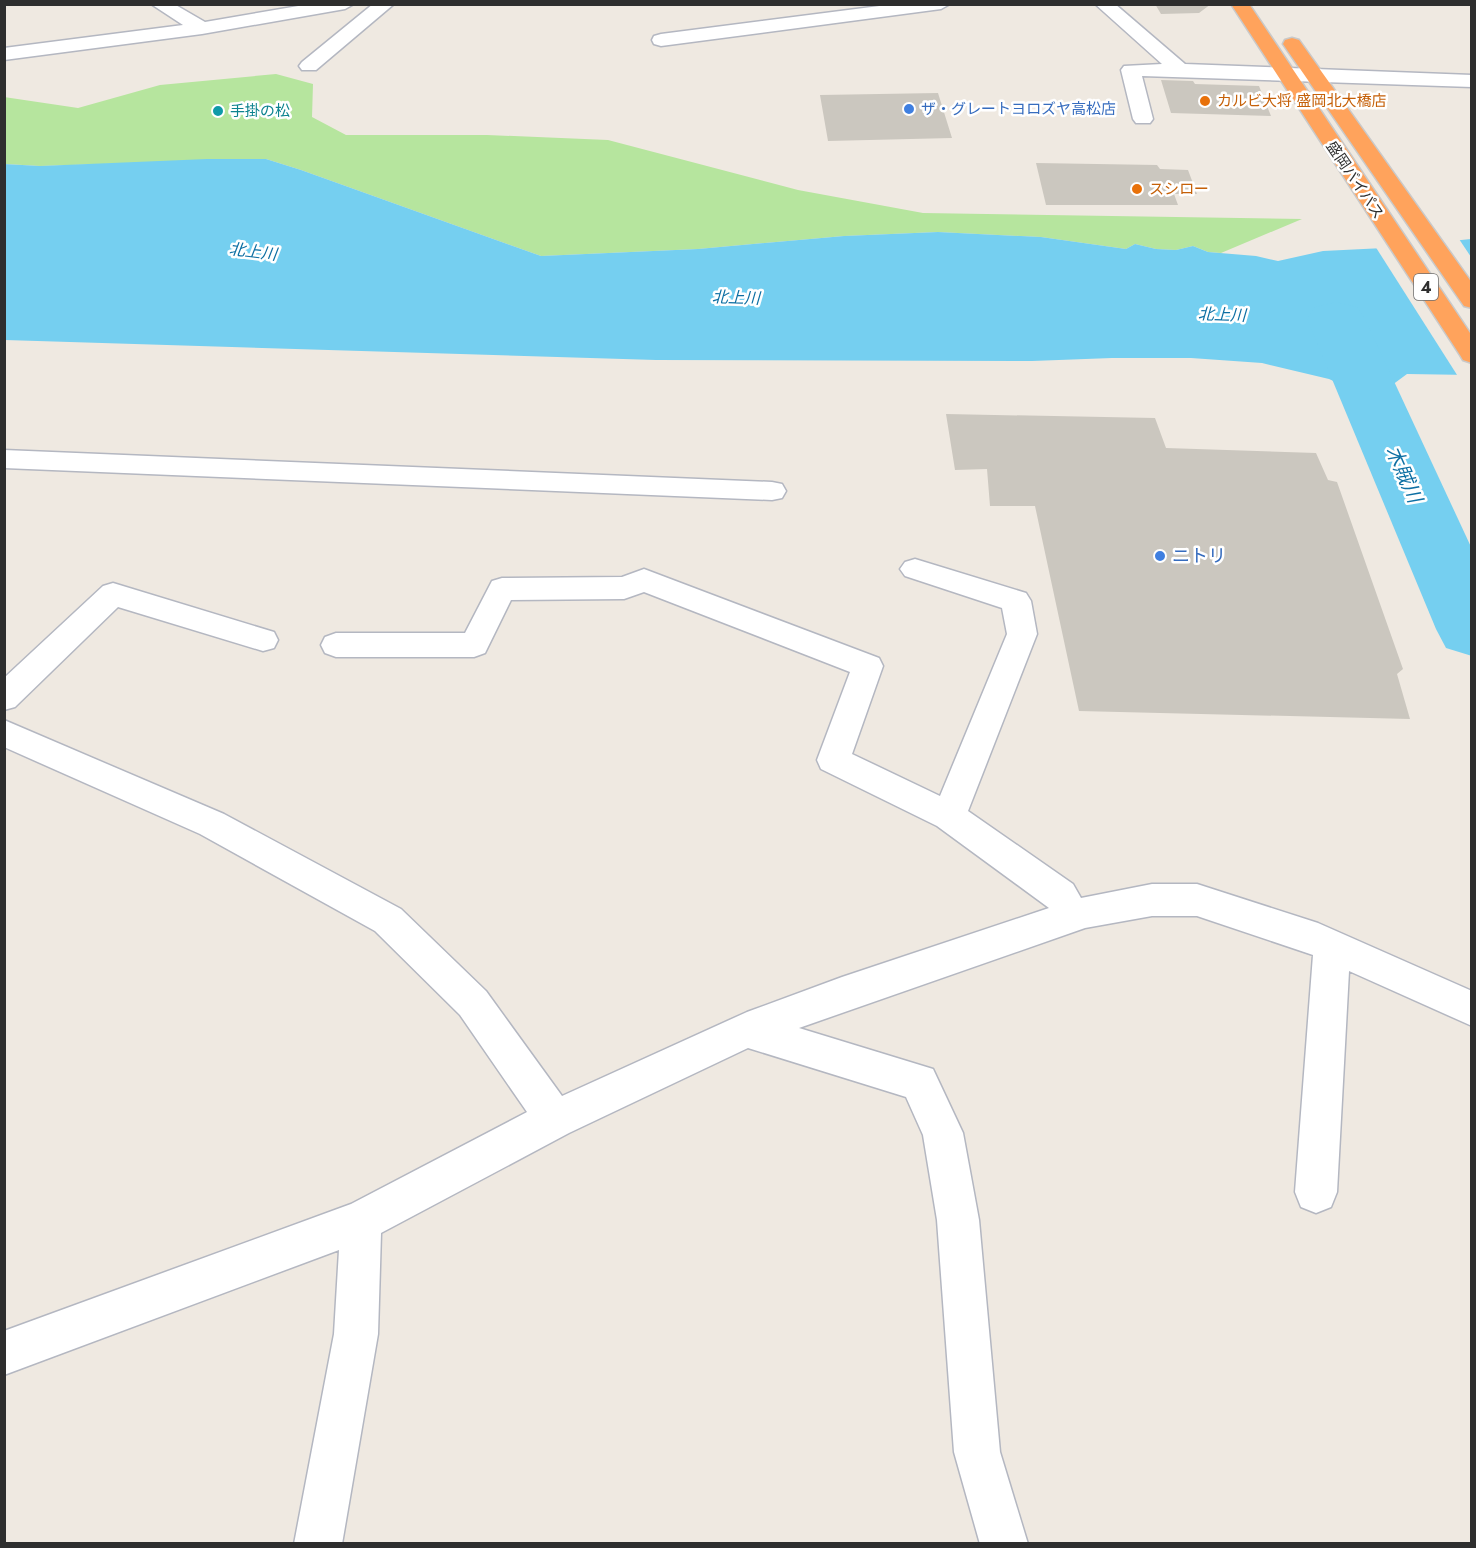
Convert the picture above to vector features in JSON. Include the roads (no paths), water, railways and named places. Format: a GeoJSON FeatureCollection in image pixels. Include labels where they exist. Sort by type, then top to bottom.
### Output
{"type":"FeatureCollection","features":[{"type":"Feature","properties":{"kind":"highway","name":"盛岡バイパス"},"geometry":{"type":"LineString","coordinates":[[1240,4],[1472,355]]}},
{"type":"Feature","properties":{"kind":"highway","name":"盛岡バイパス"},"geometry":{"type":"LineString","coordinates":[[1278,23],[1311,74],[1472,301]]}},
{"type":"Feature","properties":{"kind":"street"},"geometry":{"type":"LineString","coordinates":[[160,4],[202,28]]}},
{"type":"Feature","properties":{"kind":"street"},"geometry":{"type":"LineString","coordinates":[[9,51],[202,28],[345,4]]}},
{"type":"Feature","properties":{"kind":"street"},"geometry":{"type":"LineString","coordinates":[[309,66],[385,4]]}},
{"type":"Feature","properties":{"kind":"street"},"geometry":{"type":"LineString","coordinates":[[661,40],[941,4]]}},
{"type":"Feature","properties":{"kind":"street"},"geometry":{"type":"LineString","coordinates":[[1104,4],[1180,70]]}},
{"type":"Feature","properties":{"kind":"street"},"geometry":{"type":"LineString","coordinates":[[1143,119],[1131,70],[1311,74],[1472,81]]}},
{"type":"Feature","properties":{"kind":"street"},"geometry":{"type":"LineString","coordinates":[[4,459],[772,491]]}},
{"type":"Feature","properties":{"kind":"street"},"geometry":{"type":"LineString","coordinates":[[915,569],[1016,601],[1022,634],[949,816]]}},
{"type":"Feature","properties":{"kind":"street"},"geometry":{"type":"LineString","coordinates":[[336,645],[474,645],[502,589],[624,588],[644,580],[868,666],[833,760],[949,816],[1060,896],[1073,916]]}},
{"type":"Feature","properties":{"kind":"street"},"geometry":{"type":"LineString","coordinates":[[4,698],[113,594],[263,640]]}},
{"type":"Feature","properties":{"kind":"street"},"geometry":{"type":"LineString","coordinates":[[15,746],[212,824],[388,920],[473,1003],[555,1119]]}},
{"type":"Feature","properties":{"kind":"street"},"geometry":{"type":"LineString","coordinates":[[4,1353],[361,1221],[555,1119],[747,1030],[842,994],[1073,916],[1152,900],[1197,900],[1305,934],[1472,1009]]}},
{"type":"Feature","properties":{"kind":"street"},"geometry":{"type":"LineString","coordinates":[[1316,1192],[1332,946]]}},
{"type":"Feature","properties":{"kind":"street"},"geometry":{"type":"LineString","coordinates":[[747,1030],[802,1048],[851,1059],[919,1082],[942,1133],[958,1220],[977,1452],[1004,1544]]}},
{"type":"Feature","properties":{"kind":"street"},"geometry":{"type":"LineString","coordinates":[[318,1544],[356,1334],[361,1221]]}},
{"type":"Feature","properties":{"kind":"water","name":"北上川"},"geometry":{"type":"Polygon","coordinates":[[[207,159],[266,159],[541,256],[698,249],[844,236],[938,232],[1041,237],[1126,249],[1135,244],[1156,249],[1176,250],[1193,246],[1208,252],[1256,256],[1278,261],[1323,251],[1384,248],[1471,239],[1471,375],[1407,374],[1388,388],[1387,396],[1362,394],[1329,379],[1262,363],[1191,358],[1032,361],[656,360],[5,340],[4,164],[40,166],[207,159]]]}},
{"type":"Feature","properties":{"kind":"waterway","name":"木賊川"},"geometry":{"type":"LineString","coordinates":[[1336,319],[1472,629]]}},
{"type":"Feature","properties":{"kind":"place","name":"カルビ大将 盛岡北大橋店"},"geometry":{"type":"Point","coordinates":[1205,101]}},
{"type":"Feature","properties":{"kind":"place","name":"ザ・グレートヨロズヤ高松店"},"geometry":{"type":"Point","coordinates":[909,109]}},
{"type":"Feature","properties":{"kind":"place","name":"手掛の松"},"geometry":{"type":"Point","coordinates":[218,111]}},
{"type":"Feature","properties":{"kind":"place","name":"スシロー"},"geometry":{"type":"Point","coordinates":[1137,189]}},
{"type":"Feature","properties":{"kind":"place","name":"ニトリ"},"geometry":{"type":"Point","coordinates":[1160,556]}}]}
